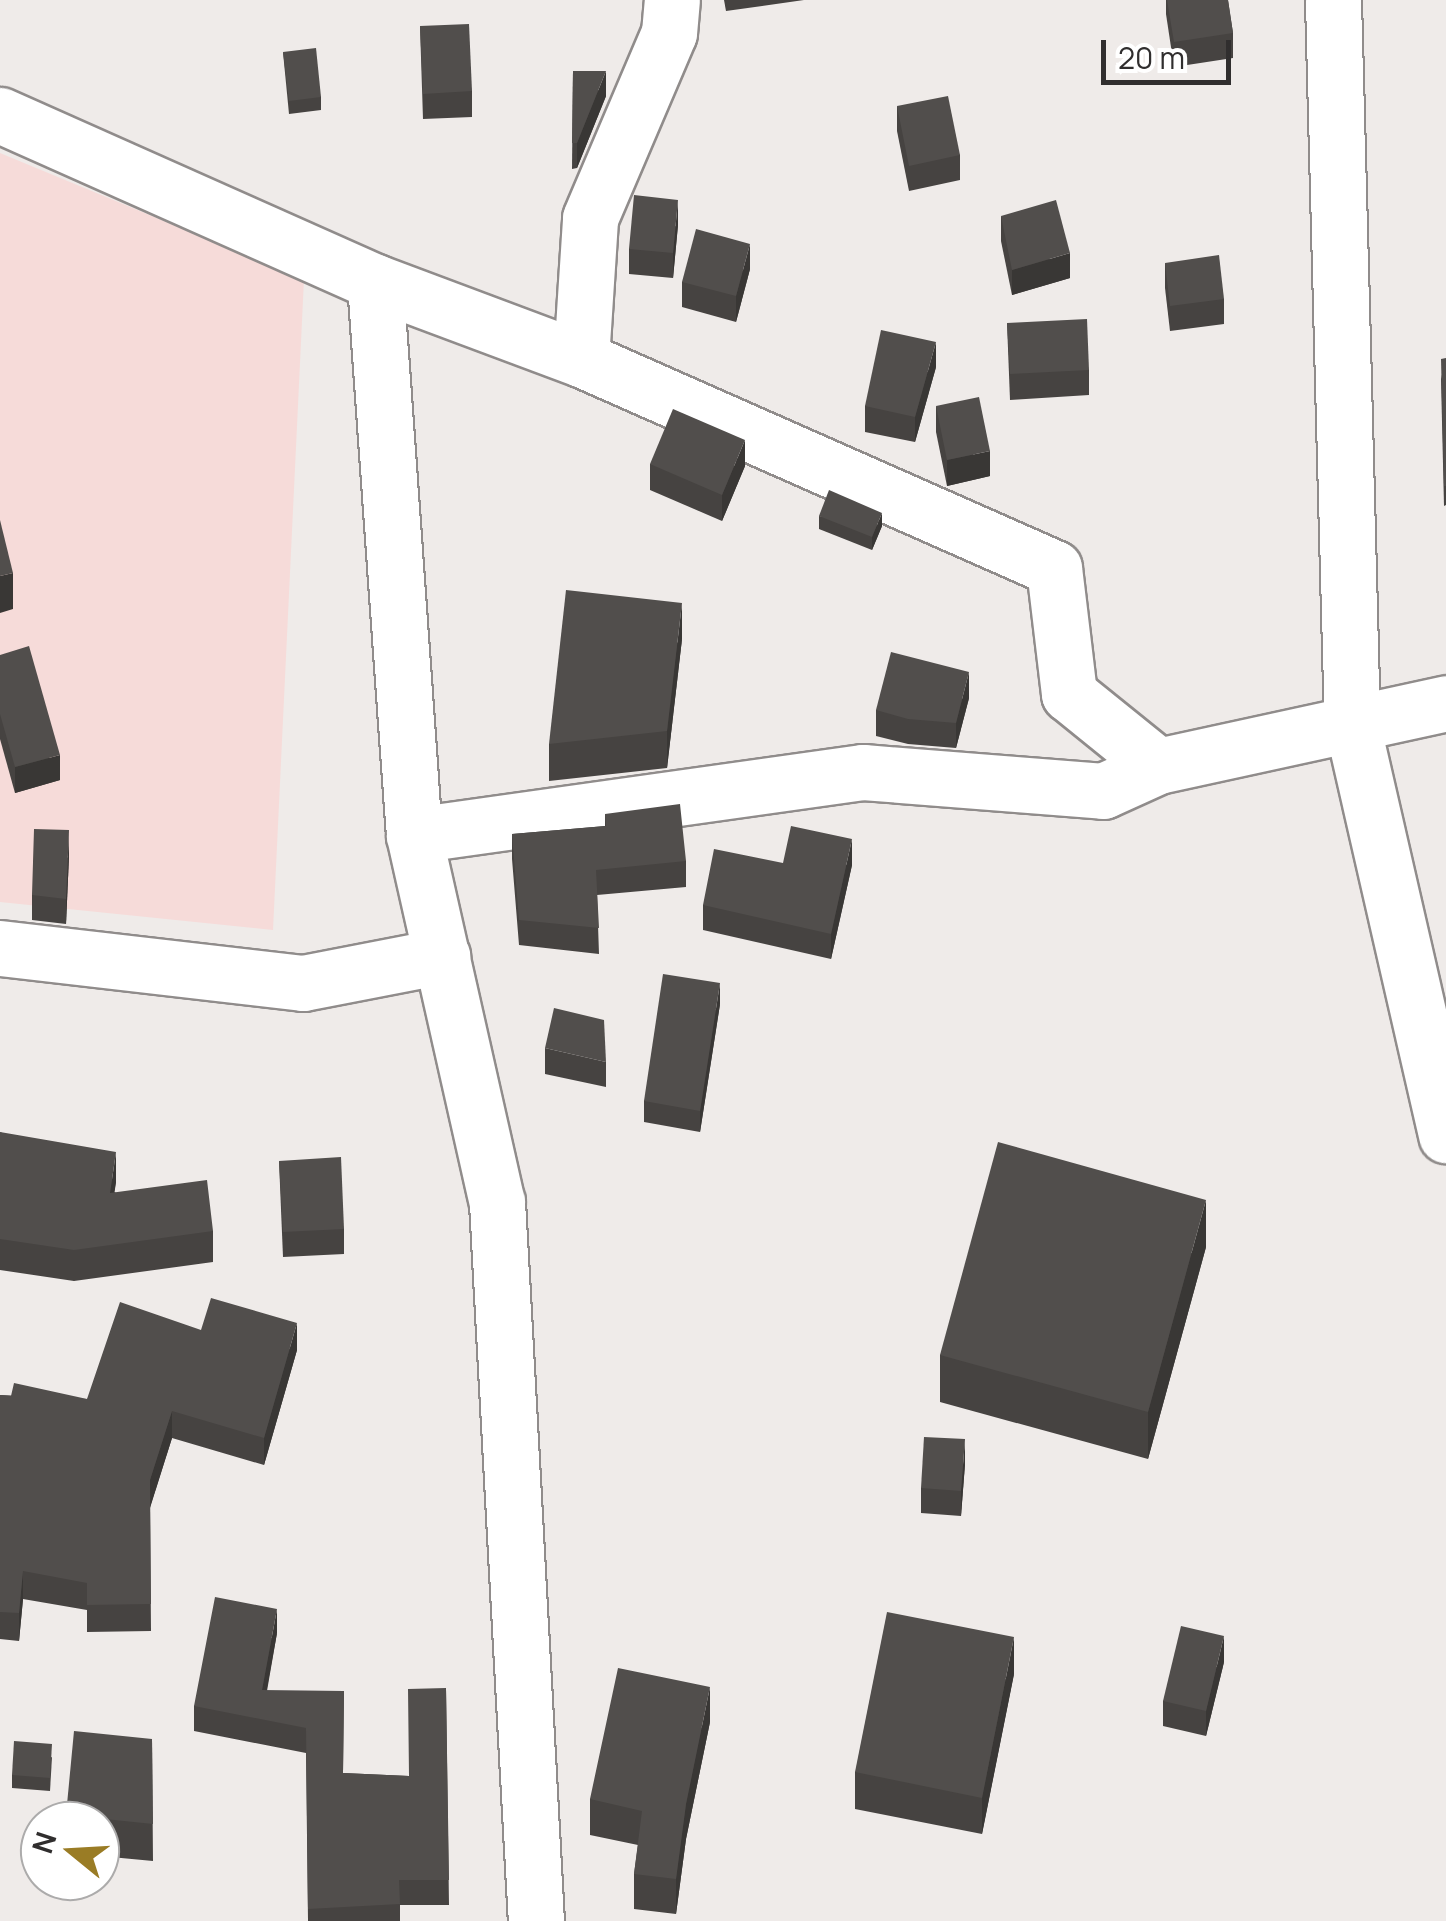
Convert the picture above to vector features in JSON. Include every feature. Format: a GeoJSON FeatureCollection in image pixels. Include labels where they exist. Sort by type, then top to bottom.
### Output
{"type":"FeatureCollection","features":[{"type":"Feature","properties":{"kind":"street"},"geometry":{"type":"LineString","coordinates":[[581,359],[590,218],[669,33],[672,0]]}},
{"type":"Feature","properties":{"kind":"street"},"geometry":{"type":"LineString","coordinates":[[1333,0],[1352,724],[1446,1135]]}},
{"type":"Feature","properties":{"kind":"street"},"geometry":{"type":"LineString","coordinates":[[0,114],[375,282],[581,359],[1054,568],[1069,694],[1158,766]]}},
{"type":"Feature","properties":{"kind":"street"},"geometry":{"type":"LineString","coordinates":[[375,282],[414,835],[497,1202],[536,1921]]}},
{"type":"Feature","properties":{"kind":"street"},"geometry":{"type":"LineString","coordinates":[[414,835],[863,772],[1103,791],[1158,766],[1446,703]]}},
{"type":"Feature","properties":{"kind":"street"},"geometry":{"type":"LineString","coordinates":[[0,948],[303,983],[442,956]]}},
{"type":"Feature","properties":{"kind":"shaded area"},"geometry":{"type":"Polygon","coordinates":[[[0,153],[304,279],[273,930],[0,902],[0,153]]]}},
{"type":"Feature","properties":{"kind":"building"},"geometry":{"type":"Polygon","coordinates":[[[1167,0],[1228,0],[1233,33],[1174,42],[1167,0]]]}},
{"type":"Feature","properties":{"kind":"building"},"geometry":{"type":"Polygon","coordinates":[[[469,24],[472,91],[423,94],[420,26],[469,24]]]}},
{"type":"Feature","properties":{"kind":"building"},"geometry":{"type":"Polygon","coordinates":[[[316,48],[321,97],[289,101],[283,52],[316,48]]]}},
{"type":"Feature","properties":{"kind":"building"},"geometry":{"type":"Polygon","coordinates":[[[573,71],[606,71],[577,143],[572,143],[573,71]]]}},
{"type":"Feature","properties":{"kind":"building"},"geometry":{"type":"Polygon","coordinates":[[[948,96],[960,155],[909,166],[897,106],[948,96]]]}},
{"type":"Feature","properties":{"kind":"building"},"geometry":{"type":"Polygon","coordinates":[[[634,195],[678,200],[673,253],[629,249],[634,195]]]}},
{"type":"Feature","properties":{"kind":"building"},"geometry":{"type":"Polygon","coordinates":[[[1056,200],[1070,253],[1012,270],[1001,216],[1056,200]]]}},
{"type":"Feature","properties":{"kind":"building"},"geometry":{"type":"Polygon","coordinates":[[[696,229],[750,244],[736,296],[682,282],[696,229]]]}},
{"type":"Feature","properties":{"kind":"building"},"geometry":{"type":"Polygon","coordinates":[[[1219,255],[1224,299],[1170,306],[1165,263],[1219,255]]]}},
{"type":"Feature","properties":{"kind":"building"},"geometry":{"type":"Polygon","coordinates":[[[1087,319],[1089,370],[1010,374],[1007,323],[1087,319]]]}},
{"type":"Feature","properties":{"kind":"building"},"geometry":{"type":"Polygon","coordinates":[[[881,330],[936,342],[915,417],[865,406],[881,330]]]}},
{"type":"Feature","properties":{"kind":"building"},"geometry":{"type":"Polygon","coordinates":[[[1446,358],[1446,486],[1444,486],[1441,359],[1446,358]]]}},
{"type":"Feature","properties":{"kind":"building"},"geometry":{"type":"Polygon","coordinates":[[[979,397],[990,451],[947,460],[936,406],[979,397]]]}},
{"type":"Feature","properties":{"kind":"building"},"geometry":{"type":"Polygon","coordinates":[[[673,409],[745,440],[722,495],[650,464],[673,409]]]}},
{"type":"Feature","properties":{"kind":"building"},"geometry":{"type":"Polygon","coordinates":[[[829,490],[882,513],[872,537],[819,516],[829,490]]]}},
{"type":"Feature","properties":{"kind":"building"},"geometry":{"type":"Polygon","coordinates":[[[0,520],[13,573],[0,576],[0,520]]]}},
{"type":"Feature","properties":{"kind":"building"},"geometry":{"type":"Polygon","coordinates":[[[566,590],[682,603],[667,731],[549,744],[566,590]]]}},
{"type":"Feature","properties":{"kind":"building"},"geometry":{"type":"Polygon","coordinates":[[[29,646],[60,755],[15,767],[0,714],[0,655],[29,646]]]}},
{"type":"Feature","properties":{"kind":"building"},"geometry":{"type":"Polygon","coordinates":[[[891,652],[969,672],[956,723],[908,719],[876,710],[891,652]]]}},
{"type":"Feature","properties":{"kind":"building"},"geometry":{"type":"Polygon","coordinates":[[[680,804],[686,861],[596,870],[599,928],[519,920],[512,834],[606,826],[605,814],[680,804]]]}},
{"type":"Feature","properties":{"kind":"building"},"geometry":{"type":"Polygon","coordinates":[[[791,826],[852,839],[831,934],[703,905],[714,849],[783,863],[791,826]]]}},
{"type":"Feature","properties":{"kind":"building"},"geometry":{"type":"Polygon","coordinates":[[[34,829],[69,830],[66,899],[32,895],[34,829]]]}},
{"type":"Feature","properties":{"kind":"building"},"geometry":{"type":"Polygon","coordinates":[[[663,974],[720,983],[700,1111],[644,1101],[663,974]]]}},
{"type":"Feature","properties":{"kind":"building"},"geometry":{"type":"Polygon","coordinates":[[[554,1008],[604,1020],[606,1062],[545,1048],[554,1008]]]}},
{"type":"Feature","properties":{"kind":"building"},"geometry":{"type":"Polygon","coordinates":[[[0,1132],[116,1152],[110,1193],[207,1180],[213,1231],[74,1250],[0,1239],[0,1132]]]}},
{"type":"Feature","properties":{"kind":"building"},"geometry":{"type":"Polygon","coordinates":[[[998,1142],[1206,1200],[1148,1412],[940,1355],[998,1142]]]}},
{"type":"Feature","properties":{"kind":"building"},"geometry":{"type":"Polygon","coordinates":[[[341,1157],[344,1229],[283,1232],[279,1161],[341,1157]]]}},
{"type":"Feature","properties":{"kind":"building"},"geometry":{"type":"Polygon","coordinates":[[[211,1298],[297,1323],[264,1438],[172,1411],[150,1480],[151,1604],[87,1605],[87,1583],[23,1571],[19,1613],[0,1612],[0,1395],[11,1396],[14,1383],[87,1399],[120,1302],[201,1330],[211,1298]]]}},
{"type":"Feature","properties":{"kind":"building"},"geometry":{"type":"Polygon","coordinates":[[[924,1437],[965,1439],[961,1491],[921,1488],[924,1437]]]}},
{"type":"Feature","properties":{"kind":"building"},"geometry":{"type":"Polygon","coordinates":[[[215,1597],[277,1609],[262,1690],[344,1691],[343,1773],[409,1776],[408,1689],[446,1688],[449,1880],[399,1880],[400,1904],[308,1909],[306,1728],[194,1706],[215,1597]]]}},
{"type":"Feature","properties":{"kind":"building"},"geometry":{"type":"Polygon","coordinates":[[[887,1612],[1014,1637],[982,1798],[855,1772],[887,1612]]]}},
{"type":"Feature","properties":{"kind":"building"},"geometry":{"type":"Polygon","coordinates":[[[1181,1626],[1224,1636],[1206,1711],[1163,1701],[1181,1626]]]}},
{"type":"Feature","properties":{"kind":"building"},"geometry":{"type":"Polygon","coordinates":[[[618,1668],[710,1687],[686,1804],[676,1879],[634,1874],[642,1811],[590,1799],[618,1668]]]}},
{"type":"Feature","properties":{"kind":"building"},"geometry":{"type":"Polygon","coordinates":[[[74,1731],[152,1739],[153,1824],[120,1821],[120,1801],[67,1801],[74,1731]]]}},
{"type":"Feature","properties":{"kind":"building"},"geometry":{"type":"Polygon","coordinates":[[[14,1741],[52,1744],[50,1778],[12,1775],[14,1741]]]}}]}
